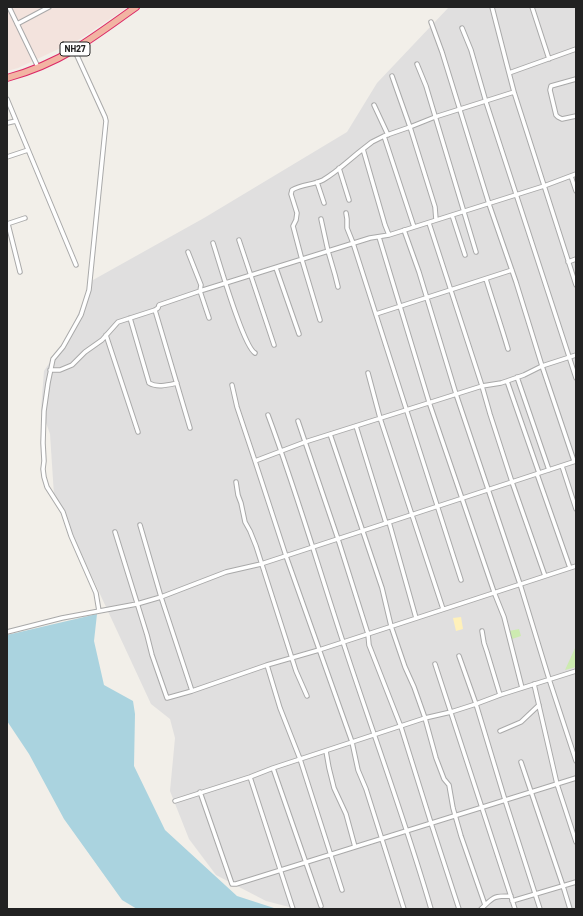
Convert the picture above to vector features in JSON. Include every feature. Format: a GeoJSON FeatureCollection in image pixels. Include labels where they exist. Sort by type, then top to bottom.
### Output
{"type":"FeatureCollection","features":[{"type":"Feature","properties":{"kind":"highway","name":"NH27"},"geometry":{"type":"LineString","coordinates":[[7,78],[38,67],[74,49],[136,7]]}},
{"type":"Feature","properties":{"kind":"street"},"geometry":{"type":"LineString","coordinates":[[9,7],[38,67]]}},
{"type":"Feature","properties":{"kind":"street"},"geometry":{"type":"LineString","coordinates":[[17,24],[49,7]]}},
{"type":"Feature","properties":{"kind":"street"},"geometry":{"type":"LineString","coordinates":[[492,7],[514,92],[576,285]]}},
{"type":"Feature","properties":{"kind":"street"},"geometry":{"type":"LineString","coordinates":[[532,7],[549,58]]}},
{"type":"Feature","properties":{"kind":"street"},"geometry":{"type":"LineString","coordinates":[[7,632],[62,618],[137,604],[161,597],[226,572],[261,564],[575,461],[542,366],[512,270],[489,204],[442,52],[431,22]]}},
{"type":"Feature","properties":{"kind":"street"},"geometry":{"type":"LineString","coordinates":[[462,28],[471,50],[486,102],[576,378]]}},
{"type":"Feature","properties":{"kind":"street"},"geometry":{"type":"LineString","coordinates":[[74,49],[106,121],[89,290],[81,315],[63,347],[53,359],[50,370],[44,411],[43,469],[48,487],[63,512],[71,536],[96,593],[98,611]]}},
{"type":"Feature","properties":{"kind":"street"},"geometry":{"type":"LineString","coordinates":[[510,74],[576,49]]}},
{"type":"Feature","properties":{"kind":"street"},"geometry":{"type":"LineString","coordinates":[[417,64],[426,86],[476,252]]}},
{"type":"Feature","properties":{"kind":"street"},"geometry":{"type":"LineString","coordinates":[[392,76],[435,207],[436,220]]}},
{"type":"Feature","properties":{"kind":"street"},"geometry":{"type":"LineString","coordinates":[[576,79],[551,86],[550,90],[556,115],[562,119],[576,116]]}},
{"type":"Feature","properties":{"kind":"street"},"geometry":{"type":"LineString","coordinates":[[320,320],[293,226],[297,214],[291,194],[292,190],[296,187],[323,180],[372,142],[435,118],[514,92]]}},
{"type":"Feature","properties":{"kind":"street"},"geometry":{"type":"LineString","coordinates":[[7,99],[76,265]]}},
{"type":"Feature","properties":{"kind":"street"},"geometry":{"type":"LineString","coordinates":[[374,105],[386,136],[414,227]]}},
{"type":"Feature","properties":{"kind":"street"},"geometry":{"type":"LineString","coordinates":[[7,123],[16,121]]}},
{"type":"Feature","properties":{"kind":"street"},"geometry":{"type":"LineString","coordinates":[[363,149],[389,236]]}},
{"type":"Feature","properties":{"kind":"street"},"geometry":{"type":"LineString","coordinates":[[7,157],[28,150]]}},
{"type":"Feature","properties":{"kind":"street"},"geometry":{"type":"LineString","coordinates":[[339,168],[349,200]]}},
{"type":"Feature","properties":{"kind":"street"},"geometry":{"type":"LineString","coordinates":[[50,370],[60,370],[72,365],[106,335],[118,322],[155,310],[159,305],[353,243],[370,238],[389,236],[544,186],[576,174]]}},
{"type":"Feature","properties":{"kind":"street"},"geometry":{"type":"LineString","coordinates":[[571,176],[576,191]]}},
{"type":"Feature","properties":{"kind":"street"},"geometry":{"type":"LineString","coordinates":[[317,182],[324,203]]}},
{"type":"Feature","properties":{"kind":"street"},"geometry":{"type":"LineString","coordinates":[[346,213],[347,228],[461,580]]}},
{"type":"Feature","properties":{"kind":"street"},"geometry":{"type":"LineString","coordinates":[[452,215],[465,255]]}},
{"type":"Feature","properties":{"kind":"street"},"geometry":{"type":"LineString","coordinates":[[20,272],[8,224],[25,218]]}},
{"type":"Feature","properties":{"kind":"street"},"geometry":{"type":"LineString","coordinates":[[321,219],[328,252],[338,287]]}},
{"type":"Feature","properties":{"kind":"street"},"geometry":{"type":"LineString","coordinates":[[429,223],[512,482],[544,576]]}},
{"type":"Feature","properties":{"kind":"street"},"geometry":{"type":"LineString","coordinates":[[404,230],[419,272],[456,394],[520,584],[576,761]]}},
{"type":"Feature","properties":{"kind":"street"},"geometry":{"type":"LineString","coordinates":[[379,237],[430,402],[494,592],[504,617],[522,688]]}},
{"type":"Feature","properties":{"kind":"street"},"geometry":{"type":"LineString","coordinates":[[239,240],[274,345]]}},
{"type":"Feature","properties":{"kind":"street"},"geometry":{"type":"LineString","coordinates":[[213,243],[225,284],[241,329],[251,351],[255,353]]}},
{"type":"Feature","properties":{"kind":"street"},"geometry":{"type":"LineString","coordinates":[[188,252],[200,285],[200,291],[209,318]]}},
{"type":"Feature","properties":{"kind":"street"},"geometry":{"type":"LineString","coordinates":[[568,262],[576,259]]}},
{"type":"Feature","properties":{"kind":"street"},"geometry":{"type":"LineString","coordinates":[[276,268],[299,334]]}},
{"type":"Feature","properties":{"kind":"street"},"geometry":{"type":"LineString","coordinates":[[376,314],[512,270]]}},
{"type":"Feature","properties":{"kind":"street"},"geometry":{"type":"LineString","coordinates":[[486,279],[508,349]]}},
{"type":"Feature","properties":{"kind":"street"},"geometry":{"type":"LineString","coordinates":[[155,310],[190,428]]}},
{"type":"Feature","properties":{"kind":"street"},"geometry":{"type":"LineString","coordinates":[[130,318],[149,383],[153,386],[177,384]]}},
{"type":"Feature","properties":{"kind":"street"},"geometry":{"type":"LineString","coordinates":[[106,335],[138,432]]}},
{"type":"Feature","properties":{"kind":"street"},"geometry":{"type":"LineString","coordinates":[[255,461],[305,442],[430,402],[482,386],[507,381],[542,366],[576,355]]}},
{"type":"Feature","properties":{"kind":"street"},"geometry":{"type":"LineString","coordinates":[[368,373],[380,418],[443,609]]}},
{"type":"Feature","properties":{"kind":"street"},"geometry":{"type":"LineString","coordinates":[[517,377],[549,470]]}},
{"type":"Feature","properties":{"kind":"street"},"geometry":{"type":"LineString","coordinates":[[507,381],[570,568]]}},
{"type":"Feature","properties":{"kind":"street"},"geometry":{"type":"LineString","coordinates":[[232,385],[237,407],[286,556],[352,742],[358,770],[366,789],[404,909]]}},
{"type":"Feature","properties":{"kind":"street"},"geometry":{"type":"LineString","coordinates":[[268,415],[313,547],[431,909]]}},
{"type":"Feature","properties":{"kind":"street"},"geometry":{"type":"LineString","coordinates":[[298,421],[338,539],[373,654],[402,727],[459,909]]}},
{"type":"Feature","properties":{"kind":"street"},"geometry":{"type":"LineString","coordinates":[[356,426],[416,618]]}},
{"type":"Feature","properties":{"kind":"street"},"geometry":{"type":"LineString","coordinates":[[330,434],[382,588],[405,667],[425,718],[436,758],[444,779],[449,784],[455,815],[485,905]]}},
{"type":"Feature","properties":{"kind":"street"},"geometry":{"type":"LineString","coordinates":[[562,466],[576,509]]}},
{"type":"Feature","properties":{"kind":"street"},"geometry":{"type":"LineString","coordinates":[[236,482],[238,495],[242,503],[245,522],[256,546],[296,671],[308,696]]}},
{"type":"Feature","properties":{"kind":"street"},"geometry":{"type":"LineString","coordinates":[[140,525],[161,597],[192,691]]}},
{"type":"Feature","properties":{"kind":"street"},"geometry":{"type":"LineString","coordinates":[[115,532],[152,655],[167,698],[576,566]]}},
{"type":"Feature","properties":{"kind":"street"},"geometry":{"type":"LineString","coordinates":[[482,631],[484,643],[500,695]]}},
{"type":"Feature","properties":{"kind":"street"},"geometry":{"type":"LineString","coordinates":[[459,656],[476,704],[540,909]]}},
{"type":"Feature","properties":{"kind":"street"},"geometry":{"type":"LineString","coordinates":[[435,664],[515,909]]}},
{"type":"Feature","properties":{"kind":"street"},"geometry":{"type":"LineString","coordinates":[[267,665],[280,708],[300,759],[342,890]]}},
{"type":"Feature","properties":{"kind":"street"},"geometry":{"type":"LineString","coordinates":[[175,800],[250,777],[425,718],[451,712],[549,679],[576,672]]}},
{"type":"Feature","properties":{"kind":"street"},"geometry":{"type":"LineString","coordinates":[[534,684],[557,784],[576,842]]}},
{"type":"Feature","properties":{"kind":"street"},"geometry":{"type":"LineString","coordinates":[[500,731],[521,722],[538,705]]}},
{"type":"Feature","properties":{"kind":"street"},"geometry":{"type":"LineString","coordinates":[[326,751],[334,788],[346,814],[355,847]]}},
{"type":"Feature","properties":{"kind":"street"},"geometry":{"type":"LineString","coordinates":[[521,762],[570,909]]}},
{"type":"Feature","properties":{"kind":"street"},"geometry":{"type":"LineString","coordinates":[[273,768],[320,906]]}},
{"type":"Feature","properties":{"kind":"street"},"geometry":{"type":"LineString","coordinates":[[250,777],[293,909]]}},
{"type":"Feature","properties":{"kind":"street"},"geometry":{"type":"LineString","coordinates":[[200,792],[232,884],[236,884],[576,778]]}},
{"type":"Feature","properties":{"kind":"street"},"geometry":{"type":"LineString","coordinates":[[512,901],[576,882]]}},
{"type":"Feature","properties":{"kind":"street"},"geometry":{"type":"LineString","coordinates":[[481,909],[490,899],[497,896],[511,896]]}},
{"type":"Feature","properties":{"kind":"shaded area"},"geometry":{"type":"Polygon","coordinates":[[[7,7],[128,7],[80,39],[18,68],[7,71],[7,7]]]}},
{"type":"Feature","properties":{"kind":"shaded area"},"geometry":{"type":"Polygon","coordinates":[[[449,7],[576,7],[576,909],[297,909],[266,901],[216,875],[189,839],[170,791],[175,738],[170,719],[151,704],[54,495],[50,434],[41,409],[44,371],[70,332],[93,280],[204,218],[347,132],[377,83],[449,7]]]}},
{"type":"Feature","properties":{"kind":"green space"},"geometry":{"type":"Polygon","coordinates":[[[519,629],[521,636],[512,639],[509,631],[519,629]]]}},
{"type":"Feature","properties":{"kind":"green space"},"geometry":{"type":"Polygon","coordinates":[[[575,648],[576,667],[565,670],[575,648]]]}},
{"type":"Feature","properties":{"kind":"sand"},"geometry":{"type":"Polygon","coordinates":[[[461,617],[463,629],[456,631],[453,618],[461,617]]]}},
{"type":"Feature","properties":{"kind":"water"},"geometry":{"type":"Polygon","coordinates":[[[97,614],[94,641],[104,685],[133,701],[135,714],[134,766],[165,830],[237,896],[277,909],[137,909],[122,900],[64,819],[29,754],[7,721],[7,635],[97,614]]]}}]}
